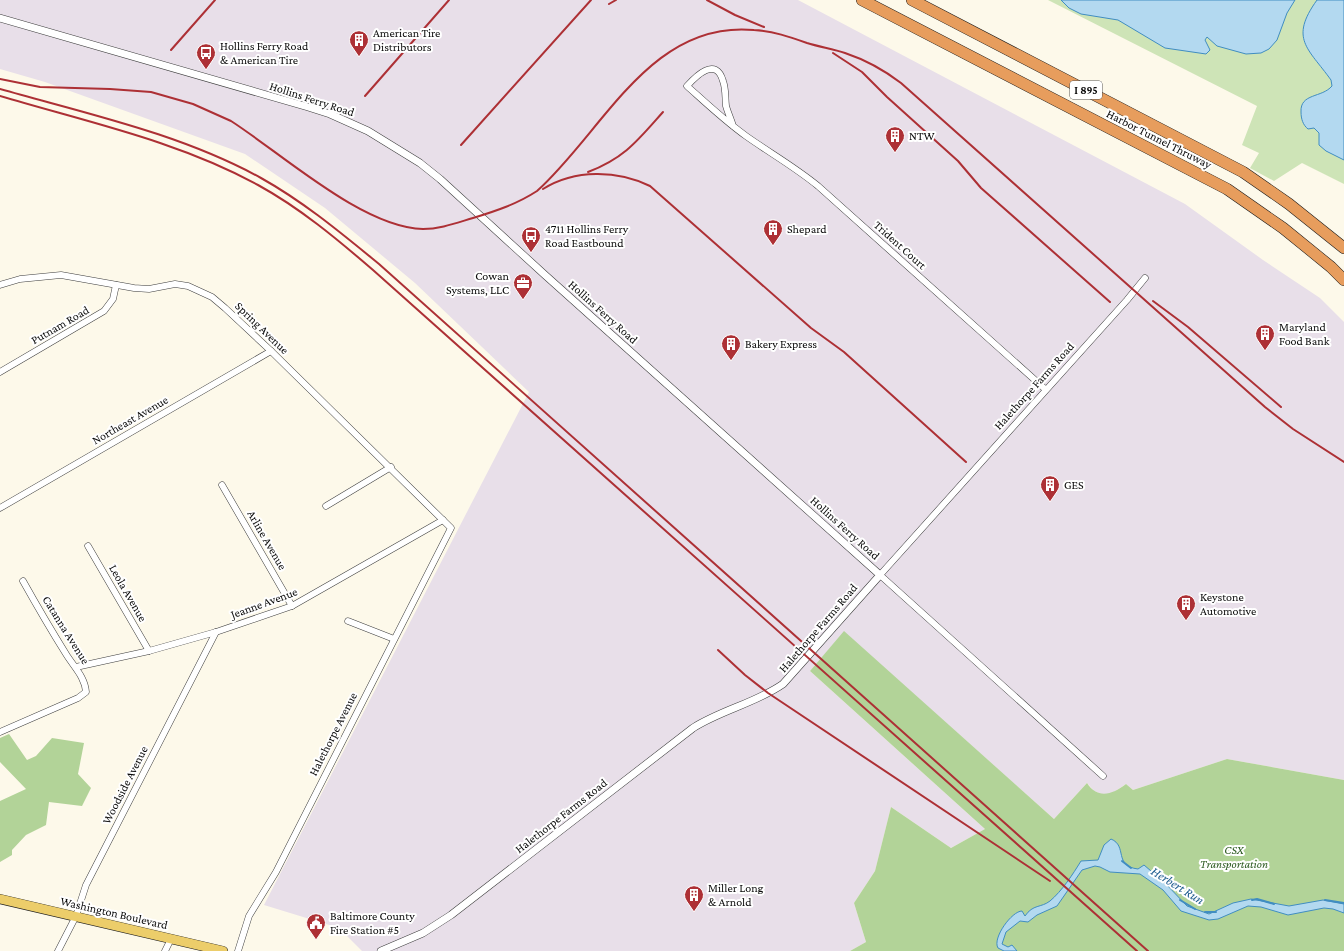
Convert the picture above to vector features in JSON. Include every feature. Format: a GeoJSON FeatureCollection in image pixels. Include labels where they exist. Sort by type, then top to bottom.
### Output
{"type":"FeatureCollection","features":[{"type":"Feature","properties":{"kind":"highway","name":"Harbor Tunnel Thruway"},"geometry":{"type":"LineString","coordinates":[[862,0],[1227,189],[1250,204],[1306,247],[1344,280]]}},
{"type":"Feature","properties":{"kind":"highway","name":"Harbor Tunnel Thruway"},"geometry":{"type":"LineString","coordinates":[[912,0],[1243,172],[1265,186],[1344,248]]}},
{"type":"Feature","properties":{"kind":"main road","name":"Washington Boulevard"},"geometry":{"type":"LineString","coordinates":[[0,899],[222,951]]}},
{"type":"Feature","properties":{"kind":"street","name":"Hollins Ferry Road"},"geometry":{"type":"LineString","coordinates":[[0,18],[315,109],[351,123],[394,146],[440,179],[1103,776]]}},
{"type":"Feature","properties":{"kind":"street","name":"Trident Court"},"geometry":{"type":"LineString","coordinates":[[733,126],[727,108],[723,79],[715,70],[703,70],[687,86],[733,126],[788,162],[818,186],[1045,389]]}},
{"type":"Feature","properties":{"kind":"street","name":"Spring Avenue"},"geometry":{"type":"LineString","coordinates":[[0,285],[20,279],[61,275],[116,285],[149,289],[175,284],[200,291],[226,308],[391,467],[451,528]]}},
{"type":"Feature","properties":{"kind":"street","name":"Halethorpe Farms Road"},"geometry":{"type":"LineString","coordinates":[[381,951],[423,933],[451,915],[693,728],[709,718],[768,693],[783,684],[1045,389],[1127,300],[1145,278]]}},
{"type":"Feature","properties":{"kind":"street","name":"Putnam Road"},"geometry":{"type":"LineString","coordinates":[[0,372],[104,311],[113,299],[116,285]]}},
{"type":"Feature","properties":{"kind":"street","name":"Northeast Avenue"},"geometry":{"type":"LineString","coordinates":[[0,508],[271,351]]}},
{"type":"Feature","properties":{"kind":"street"},"geometry":{"type":"LineString","coordinates":[[326,506],[391,467]]}},
{"type":"Feature","properties":{"kind":"street","name":"Arline Avenue"},"geometry":{"type":"LineString","coordinates":[[222,485],[292,606]]}},
{"type":"Feature","properties":{"kind":"street","name":"Jeanne Avenue"},"geometry":{"type":"LineString","coordinates":[[76,667],[149,651],[216,632],[292,606],[443,520]]}},
{"type":"Feature","properties":{"kind":"street","name":"Halethorpe Avenue"},"geometry":{"type":"LineString","coordinates":[[238,951],[248,916],[276,872],[451,528]]}},
{"type":"Feature","properties":{"kind":"street","name":"Leola Avenue"},"geometry":{"type":"LineString","coordinates":[[88,546],[149,651]]}},
{"type":"Feature","properties":{"kind":"street","name":"Catanna Avenue"},"geometry":{"type":"LineString","coordinates":[[0,732],[78,698],[86,692],[84,682],[76,667],[66,654],[23,581]]}},
{"type":"Feature","properties":{"kind":"street"},"geometry":{"type":"LineString","coordinates":[[348,621],[394,639]]}},
{"type":"Feature","properties":{"kind":"street","name":"Woodside Avenue"},"geometry":{"type":"LineString","coordinates":[[58,951],[76,916],[86,885],[216,632]]}},
{"type":"Feature","properties":{"kind":"street"},"geometry":{"type":"LineString","coordinates":[[165,951],[171,939]]}},
{"type":"Feature","properties":{"kind":"shaded area"},"geometry":{"type":"Polygon","coordinates":[[[0,0],[798,0],[1185,204],[1263,260],[1320,298],[1344,322],[1344,780],[1227,759],[1133,790],[1126,784],[1111,794],[1104,795],[1094,791],[1087,783],[1054,819],[844,632],[810,671],[985,829],[951,848],[891,807],[875,871],[854,903],[866,942],[850,951],[362,951],[339,928],[264,905],[529,392],[415,283],[325,208],[245,154],[45,82],[0,69],[0,0]]]}},
{"type":"Feature","properties":{"kind":"green space"},"geometry":{"type":"Polygon","coordinates":[[[1048,0],[1344,0],[1344,184],[1302,163],[1274,181],[1250,168],[1259,153],[1242,145],[1257,106],[1048,0]]]}},
{"type":"Feature","properties":{"kind":"green space","name":"CSX Transportation"},"geometry":{"type":"Polygon","coordinates":[[[844,631],[1054,819],[1087,783],[1096,792],[1106,794],[1111,793],[1126,784],[1133,790],[1227,759],[1344,780],[1344,951],[850,951],[866,942],[854,903],[875,871],[891,807],[951,848],[985,829],[810,671],[844,631]]]}},
{"type":"Feature","properties":{"kind":"green space"},"geometry":{"type":"Polygon","coordinates":[[[9,734],[27,760],[36,756],[52,738],[84,743],[78,774],[91,788],[82,806],[49,802],[46,825],[26,835],[12,850],[12,855],[0,862],[0,801],[26,789],[0,762],[0,738],[9,734]]]}},
{"type":"Feature","properties":{"kind":"water"},"geometry":{"type":"Polygon","coordinates":[[[1061,0],[1295,0],[1287,13],[1277,40],[1269,49],[1261,53],[1246,54],[1217,46],[1207,37],[1205,40],[1210,50],[1206,54],[1165,48],[1118,20],[1081,14],[1069,8],[1061,0]]]}},
{"type":"Feature","properties":{"kind":"water"},"geometry":{"type":"Polygon","coordinates":[[[1317,0],[1344,0],[1344,160],[1326,151],[1319,145],[1319,133],[1314,128],[1308,129],[1301,117],[1304,102],[1328,90],[1332,86],[1331,80],[1309,51],[1303,34],[1304,24],[1317,0]]]}},
{"type":"Feature","properties":{"kind":"water"},"geometry":{"type":"Polygon","coordinates":[[[1111,839],[1119,846],[1123,860],[1126,864],[1130,867],[1138,869],[1144,865],[1165,883],[1187,906],[1209,914],[1233,903],[1251,899],[1289,906],[1323,900],[1344,904],[1344,913],[1333,909],[1324,908],[1288,915],[1261,907],[1248,906],[1218,919],[1209,920],[1181,911],[1163,890],[1140,874],[1110,872],[1095,866],[1082,870],[1057,906],[1037,915],[1028,922],[1020,921],[1006,932],[1002,944],[1008,947],[1012,945],[1017,951],[1004,951],[998,948],[997,944],[1000,932],[1013,915],[1022,911],[1025,916],[1034,908],[1050,901],[1071,877],[1081,861],[1098,860],[1104,845],[1111,839]]]}},
{"type":"Feature","properties":{"kind":"waterway","name":"Herbert Run"},"geometry":{"type":"LineString","coordinates":[[1122,861],[1131,868]]}},
{"type":"Feature","properties":{"kind":"waterway","name":"Herbert Run"},"geometry":{"type":"LineString","coordinates":[[1252,900],[1257,899],[1274,904]]}},
{"type":"Feature","properties":{"kind":"waterway","name":"Herbert Run"},"geometry":{"type":"LineString","coordinates":[[1180,900],[1195,909]]}},
{"type":"Feature","properties":{"kind":"waterway","name":"Herbert Run"},"geometry":{"type":"LineString","coordinates":[[1325,900],[1344,903]]}},
{"type":"Feature","properties":{"kind":"waterway","name":"Herbert Run"},"geometry":{"type":"LineString","coordinates":[[1205,912],[1216,912]]}},
{"type":"Feature","properties":{"kind":"railway"},"geometry":{"type":"LineString","coordinates":[[171,50],[215,0]]}},
{"type":"Feature","properties":{"kind":"railway"},"geometry":{"type":"LineString","coordinates":[[365,96],[449,0]]}},
{"type":"Feature","properties":{"kind":"railway"},"geometry":{"type":"LineString","coordinates":[[461,145],[591,0]]}},
{"type":"Feature","properties":{"kind":"railway"},"geometry":{"type":"LineString","coordinates":[[609,4],[616,0]]}},
{"type":"Feature","properties":{"kind":"railway"},"geometry":{"type":"LineString","coordinates":[[707,0],[735,15],[764,27]]}},
{"type":"Feature","properties":{"kind":"railway"},"geometry":{"type":"LineString","coordinates":[[0,79],[40,87],[151,92],[193,104],[231,121],[323,187],[349,203],[375,216],[400,225],[429,229],[454,224],[498,210],[522,200],[537,191],[561,167],[607,111],[631,85],[657,61],[686,43],[718,32],[754,30],[781,35],[853,56],[874,66],[901,83],[1265,407],[1293,429],[1344,462]]}},
{"type":"Feature","properties":{"kind":"railway"},"geometry":{"type":"LineString","coordinates":[[833,53],[862,72],[887,97],[958,161],[981,188],[1110,302]]}},
{"type":"Feature","properties":{"kind":"railway"},"geometry":{"type":"LineString","coordinates":[[0,89],[134,126],[199,149],[261,178],[277,187],[322,218],[379,264],[1148,951]]}},
{"type":"Feature","properties":{"kind":"railway"},"geometry":{"type":"LineString","coordinates":[[0,96],[132,134],[196,156],[258,185],[318,224],[373,270],[1137,951]]}},
{"type":"Feature","properties":{"kind":"railway"},"geometry":{"type":"LineString","coordinates":[[588,172],[612,161],[630,147],[663,112]]}},
{"type":"Feature","properties":{"kind":"railway"},"geometry":{"type":"LineString","coordinates":[[543,189],[555,182],[569,178],[596,174],[624,177],[650,186],[811,328],[844,352],[966,462]]}},
{"type":"Feature","properties":{"kind":"railway"},"geometry":{"type":"LineString","coordinates":[[1153,301],[1188,327],[1281,407]]}},
{"type":"Feature","properties":{"kind":"railway"},"geometry":{"type":"LineString","coordinates":[[718,650],[745,675],[768,693],[1050,881]]}},
{"type":"Feature","properties":{"kind":"place","name":"American Tire Distributors"},"geometry":{"type":"Point","coordinates":[359,57]}},
{"type":"Feature","properties":{"kind":"place","name":"Hollins Ferry Road & American Tire"},"geometry":{"type":"Point","coordinates":[206,70]}},
{"type":"Feature","properties":{"kind":"place","name":"NTW"},"geometry":{"type":"Point","coordinates":[895,153]}},
{"type":"Feature","properties":{"kind":"place","name":"Shepard"},"geometry":{"type":"Point","coordinates":[773,246]}},
{"type":"Feature","properties":{"kind":"place","name":"4711 Hollins Ferry Road Eastbound"},"geometry":{"type":"Point","coordinates":[531,253]}},
{"type":"Feature","properties":{"kind":"place","name":"Cowan Systems, LLC"},"geometry":{"type":"Point","coordinates":[523,300]}},
{"type":"Feature","properties":{"kind":"place","name":"Maryland Food Bank"},"geometry":{"type":"Point","coordinates":[1265,351]}},
{"type":"Feature","properties":{"kind":"place","name":"Bakery Express"},"geometry":{"type":"Point","coordinates":[731,361]}},
{"type":"Feature","properties":{"kind":"place","name":"GES"},"geometry":{"type":"Point","coordinates":[1050,502]}},
{"type":"Feature","properties":{"kind":"place","name":"Keystone Automotive"},"geometry":{"type":"Point","coordinates":[1186,621]}},
{"type":"Feature","properties":{"kind":"place","name":"Miller Long & Arnold"},"geometry":{"type":"Point","coordinates":[694,912]}},
{"type":"Feature","properties":{"kind":"place","name":"Baltimore County Fire Station #5"},"geometry":{"type":"Point","coordinates":[316,940]}}]}
